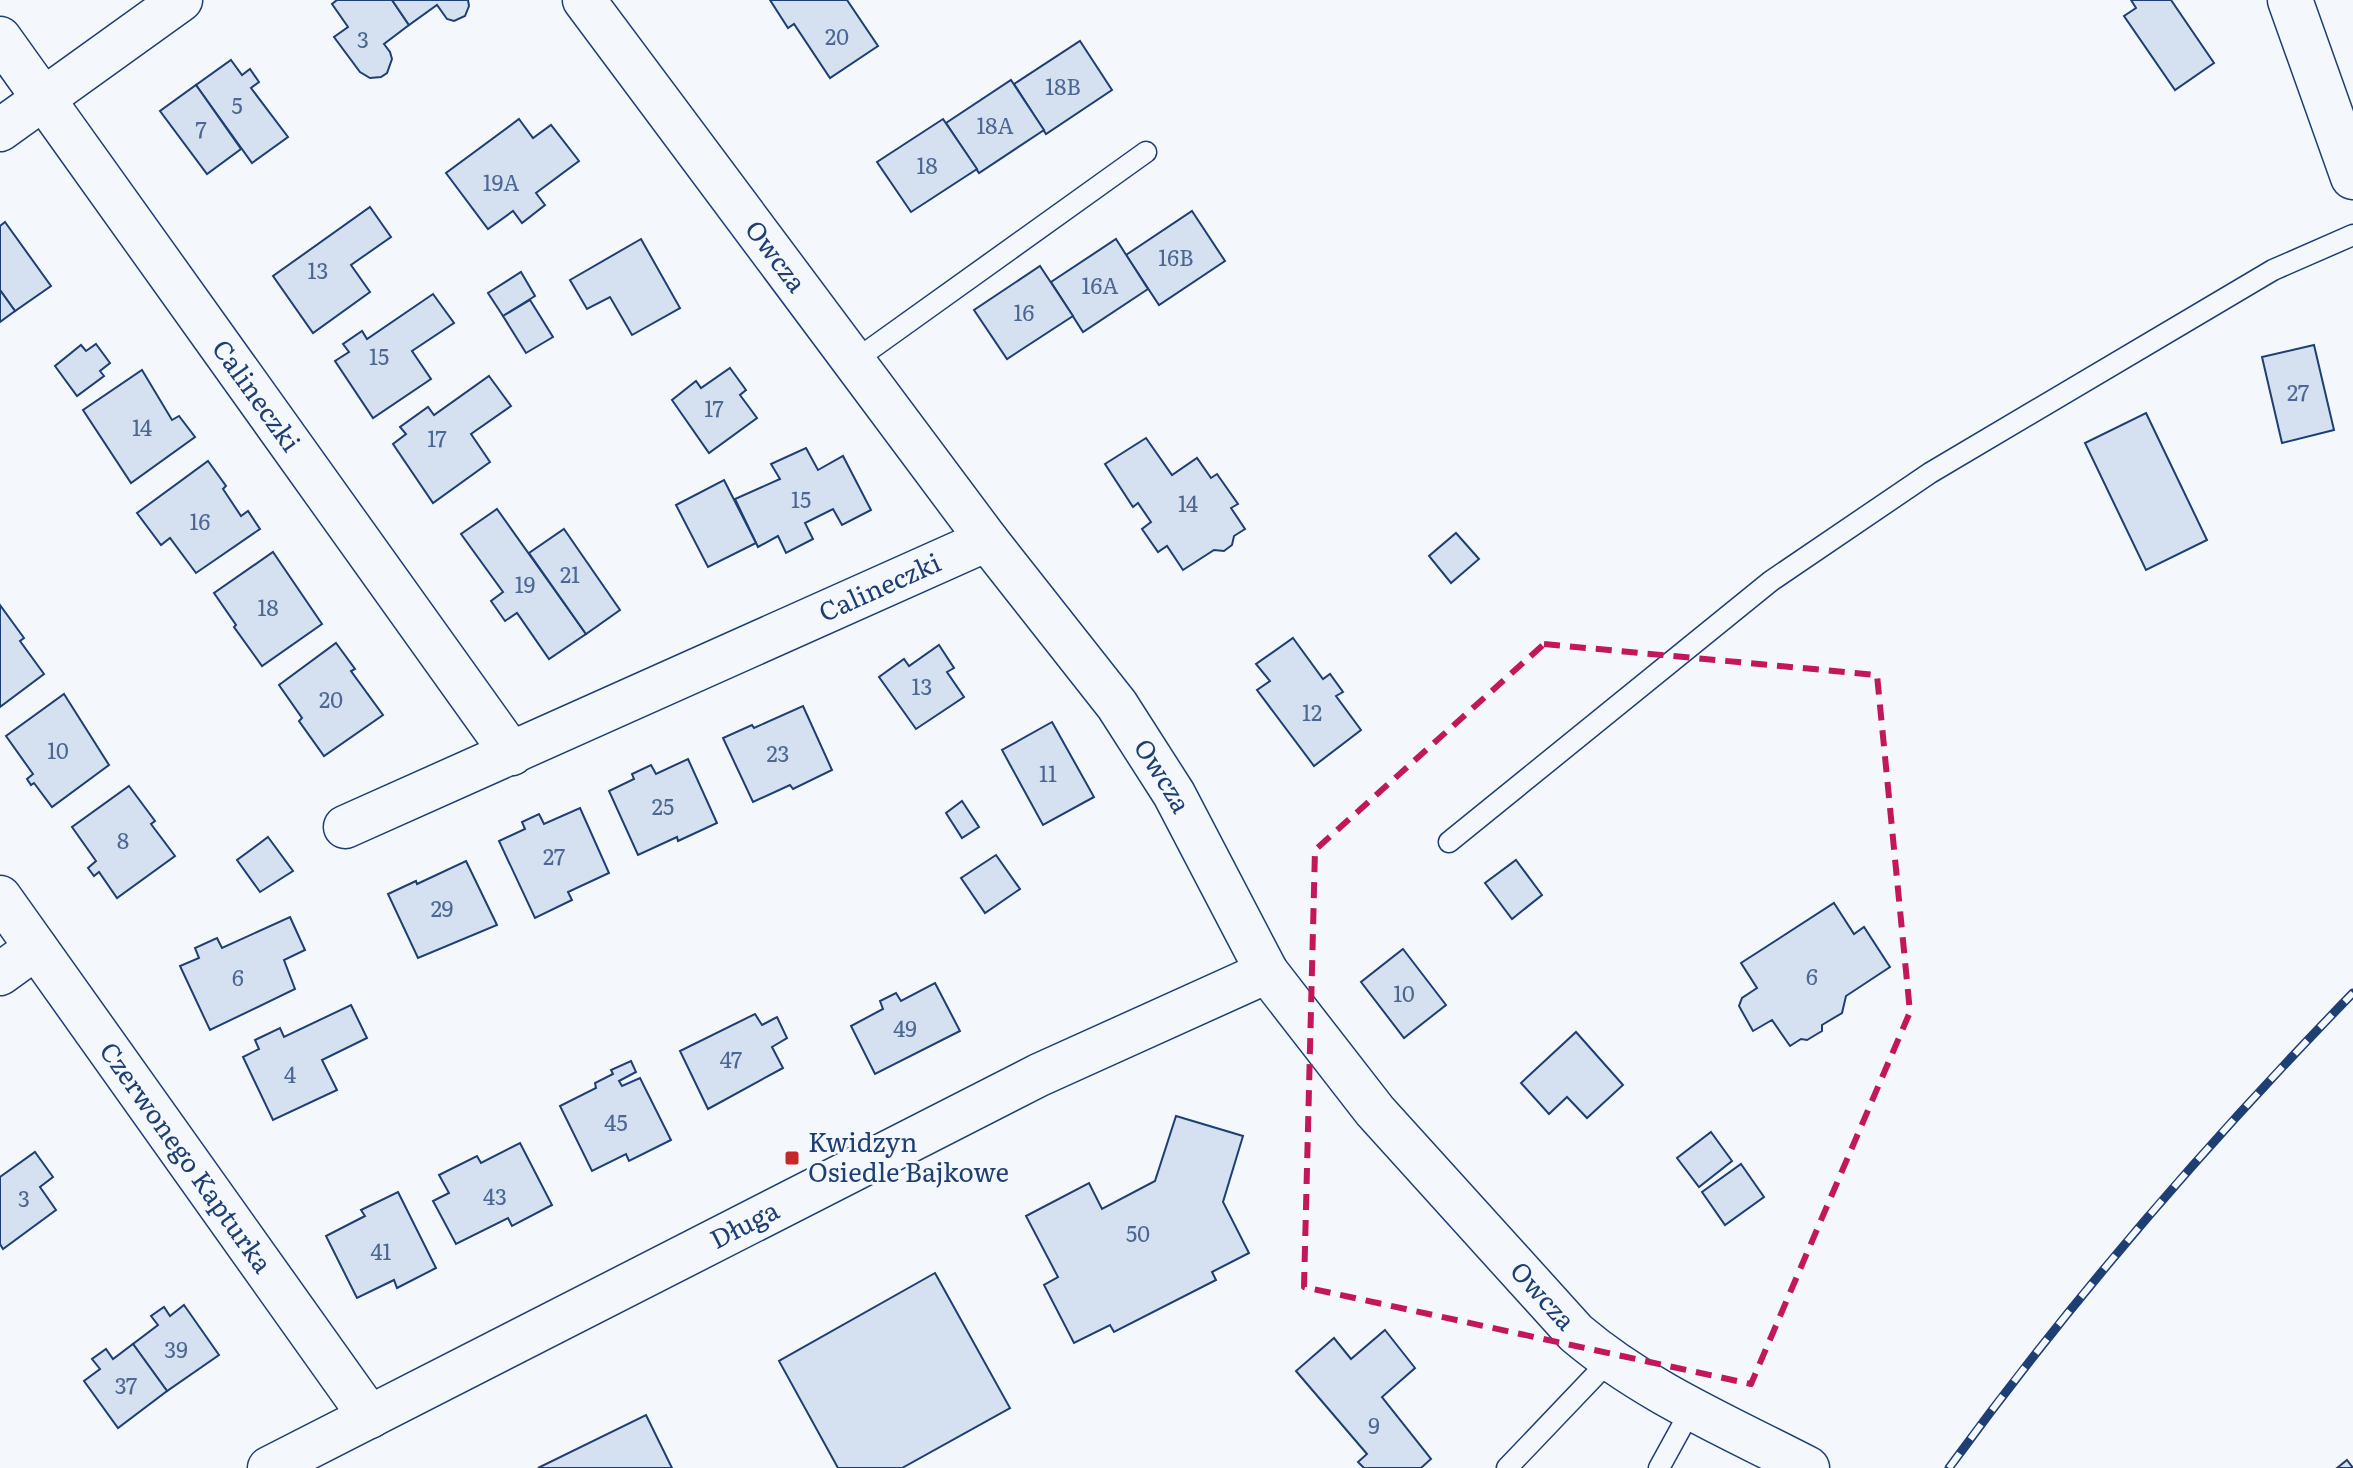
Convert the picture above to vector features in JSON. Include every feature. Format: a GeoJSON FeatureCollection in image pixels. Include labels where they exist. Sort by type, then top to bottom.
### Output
{"type":"FeatureCollection","features":[{"type":"Feature","properties":{"kind":"street"},"geometry":{"type":"LineString","coordinates":[[0,130],[181,0]]}},
{"type":"Feature","properties":{"kind":"street","name":"Owcza"},"geometry":{"type":"LineString","coordinates":[[584,0],[987,540],[1125,717],[1174,794],[1267,972],[1375,1111],[1576,1333],[1609,1361],[1808,1468]]}},
{"type":"Feature","properties":{"kind":"street"},"geometry":{"type":"LineString","coordinates":[[2290,0],[2353,177]]}},
{"type":"Feature","properties":{"kind":"street","name":"Calineczki"},"geometry":{"type":"LineString","coordinates":[[0,38],[512,754]]}},
{"type":"Feature","properties":{"kind":"street","name":"Calineczki"},"geometry":{"type":"LineString","coordinates":[[345,827],[987,540]]}},
{"type":"Feature","properties":{"kind":"street","name":"Czerwonego Kapturka"},"geometry":{"type":"LineString","coordinates":[[0,897],[370,1417]]}},
{"type":"Feature","properties":{"kind":"street"},"geometry":{"type":"LineString","coordinates":[[0,974],[36,948]]}},
{"type":"Feature","properties":{"kind":"street","name":"Długa"},"geometry":{"type":"LineString","coordinates":[[269,1468],[1039,1075],[1267,972]]}},
{"type":"Feature","properties":{"kind":"lane"},"geometry":{"type":"LineString","coordinates":[[854,361],[1146,152]]}},
{"type":"Feature","properties":{"kind":"lane"},"geometry":{"type":"LineString","coordinates":[[1449,842],[1771,581],[1930,473],[2273,270],[2353,235]]}},
{"type":"Feature","properties":{"kind":"lane"},"geometry":{"type":"LineString","coordinates":[[1507,1468],[1609,1361]]}},
{"type":"Feature","properties":{"kind":"lane"},"geometry":{"type":"LineString","coordinates":[[1659,1468],[1692,1408]]}},
{"type":"Feature","properties":{"kind":"highlighted area"},"geometry":{"type":"Polygon","coordinates":[[[1544,644],[1877,675],[1910,1012],[1751,1384],[1304,1287],[1315,850],[1544,644]]]}},
{"type":"Feature","properties":{"kind":"building"},"geometry":{"type":"Polygon","coordinates":[[[337,0],[392,0],[409,25],[384,44],[392,59],[387,73],[381,77],[370,78],[360,72],[334,37],[348,27],[332,4],[337,0]]]}},
{"type":"Feature","properties":{"kind":"building"},"geometry":{"type":"Polygon","coordinates":[[[392,0],[468,0],[469,6],[465,16],[454,21],[447,19],[437,5],[409,25],[392,0]]]}},
{"type":"Feature","properties":{"kind":"building"},"geometry":{"type":"Polygon","coordinates":[[[770,0],[847,0],[878,46],[830,78],[794,24],[788,28],[770,0]]]}},
{"type":"Feature","properties":{"kind":"building"},"geometry":{"type":"Polygon","coordinates":[[[2131,0],[2171,0],[2214,63],[2175,90],[2124,16],[2136,8],[2131,0]]]}},
{"type":"Feature","properties":{"kind":"building"},"geometry":{"type":"Polygon","coordinates":[[[1080,41],[1112,90],[1046,134],[1014,84],[1080,41]]]}},
{"type":"Feature","properties":{"kind":"building"},"geometry":{"type":"Polygon","coordinates":[[[231,60],[242,75],[250,69],[259,82],[251,88],[288,137],[252,163],[196,85],[231,60]]]}},
{"type":"Feature","properties":{"kind":"building"},"geometry":{"type":"Polygon","coordinates":[[[1011,80],[1044,130],[979,173],[946,123],[1011,80]]]}},
{"type":"Feature","properties":{"kind":"building"},"geometry":{"type":"Polygon","coordinates":[[[196,85],[241,149],[207,174],[160,111],[196,85]]]}},
{"type":"Feature","properties":{"kind":"building"},"geometry":{"type":"Polygon","coordinates":[[[519,119],[533,138],[551,125],[579,161],[536,193],[545,205],[522,223],[513,211],[488,229],[446,173],[519,119]]]}},
{"type":"Feature","properties":{"kind":"building"},"geometry":{"type":"Polygon","coordinates":[[[943,119],[977,169],[911,212],[877,162],[943,119]]]}},
{"type":"Feature","properties":{"kind":"building"},"geometry":{"type":"Polygon","coordinates":[[[370,207],[391,237],[351,265],[370,292],[313,333],[273,276],[370,207]]]}},
{"type":"Feature","properties":{"kind":"building"},"geometry":{"type":"Polygon","coordinates":[[[1192,211],[1225,261],[1159,305],[1126,255],[1192,211]]]}},
{"type":"Feature","properties":{"kind":"building"},"geometry":{"type":"Polygon","coordinates":[[[5,222],[51,286],[15,311],[0,290],[0,226],[5,222]]]}},
{"type":"Feature","properties":{"kind":"building"},"geometry":{"type":"Polygon","coordinates":[[[641,239],[680,308],[632,335],[610,297],[587,309],[570,280],[641,239]]]}},
{"type":"Feature","properties":{"kind":"building"},"geometry":{"type":"Polygon","coordinates":[[[1116,239],[1148,289],[1083,332],[1051,282],[1116,239]]]}},
{"type":"Feature","properties":{"kind":"building"},"geometry":{"type":"Polygon","coordinates":[[[1040,266],[1073,316],[1007,359],[974,310],[1040,266]]]}},
{"type":"Feature","properties":{"kind":"building"},"geometry":{"type":"Polygon","coordinates":[[[521,272],[535,296],[503,316],[488,293],[521,272]]]}},
{"type":"Feature","properties":{"kind":"building"},"geometry":{"type":"Polygon","coordinates":[[[0,290],[15,311],[0,322],[0,290]]]}},
{"type":"Feature","properties":{"kind":"building"},"geometry":{"type":"Polygon","coordinates":[[[433,294],[454,323],[412,351],[431,379],[373,418],[335,361],[349,352],[343,344],[362,331],[367,339],[433,294]]]}},
{"type":"Feature","properties":{"kind":"building"},"geometry":{"type":"Polygon","coordinates":[[[530,300],[553,337],[526,353],[503,316],[530,300]]]}},
{"type":"Feature","properties":{"kind":"building"},"geometry":{"type":"Polygon","coordinates":[[[96,344],[110,363],[100,371],[104,376],[77,396],[55,366],[81,345],[86,351],[96,344]]]}},
{"type":"Feature","properties":{"kind":"building"},"geometry":{"type":"Polygon","coordinates":[[[2314,345],[2334,430],[2282,443],[2262,357],[2314,345]]]}},
{"type":"Feature","properties":{"kind":"building"},"geometry":{"type":"Polygon","coordinates":[[[730,368],[746,390],[740,395],[757,418],[709,453],[672,400],[696,381],[701,388],[730,368]]]}},
{"type":"Feature","properties":{"kind":"building"},"geometry":{"type":"Polygon","coordinates":[[[142,370],[172,420],[179,416],[195,437],[131,483],[83,410],[142,370]]]}},
{"type":"Feature","properties":{"kind":"building"},"geometry":{"type":"Polygon","coordinates":[[[489,376],[511,406],[471,434],[490,462],[433,503],[393,444],[406,434],[400,427],[428,407],[434,415],[489,376]]]}},
{"type":"Feature","properties":{"kind":"building"},"geometry":{"type":"Polygon","coordinates":[[[2146,413],[2207,540],[2146,570],[2085,443],[2146,413]]]}},
{"type":"Feature","properties":{"kind":"building"},"geometry":{"type":"Polygon","coordinates":[[[1146,438],[1172,475],[1197,458],[1211,478],[1217,474],[1238,504],[1231,508],[1245,529],[1234,536],[1232,545],[1224,551],[1214,550],[1183,570],[1167,546],[1158,552],[1142,529],[1151,522],[1138,503],[1133,507],[1105,464],[1146,438]]]}},
{"type":"Feature","properties":{"kind":"building"},"geometry":{"type":"Polygon","coordinates":[[[806,448],[818,470],[843,456],[871,510],[842,525],[833,509],[805,523],[813,539],[786,553],[778,536],[758,547],[735,499],[780,479],[771,464],[806,448]]]}},
{"type":"Feature","properties":{"kind":"building"},"geometry":{"type":"Polygon","coordinates":[[[208,461],[226,486],[223,489],[241,516],[248,511],[260,529],[196,573],[170,538],[161,545],[137,513],[208,461]]]}},
{"type":"Feature","properties":{"kind":"building"},"geometry":{"type":"Polygon","coordinates":[[[724,480],[756,543],[708,567],[676,505],[724,480]]]}},
{"type":"Feature","properties":{"kind":"building"},"geometry":{"type":"Polygon","coordinates":[[[497,509],[586,634],[549,659],[517,613],[505,621],[491,601],[503,592],[461,534],[497,509]]]}},
{"type":"Feature","properties":{"kind":"building"},"geometry":{"type":"Polygon","coordinates":[[[564,529],[620,610],[586,634],[529,553],[564,529]]]}},
{"type":"Feature","properties":{"kind":"building"},"geometry":{"type":"Polygon","coordinates":[[[1456,533],[1479,559],[1451,583],[1429,556],[1456,533]]]}},
{"type":"Feature","properties":{"kind":"building"},"geometry":{"type":"Polygon","coordinates":[[[273,552],[322,624],[262,666],[214,593],[273,552]]]}},
{"type":"Feature","properties":{"kind":"building"},"geometry":{"type":"Polygon","coordinates":[[[0,605],[24,638],[20,641],[44,674],[0,707],[0,605]]]}},
{"type":"Feature","properties":{"kind":"building"},"geometry":{"type":"Polygon","coordinates":[[[1293,638],[1323,679],[1330,674],[1343,692],[1336,696],[1361,730],[1314,766],[1257,690],[1270,681],[1256,664],[1293,638]]]}},
{"type":"Feature","properties":{"kind":"building"},"geometry":{"type":"Polygon","coordinates":[[[336,643],[355,669],[351,671],[383,715],[324,756],[279,685],[336,643]]]}},
{"type":"Feature","properties":{"kind":"building"},"geometry":{"type":"Polygon","coordinates":[[[939,645],[954,668],[947,672],[964,697],[916,729],[879,677],[904,659],[909,666],[939,645]]]}},
{"type":"Feature","properties":{"kind":"building"},"geometry":{"type":"Polygon","coordinates":[[[64,694],[109,765],[52,807],[34,783],[31,785],[27,779],[33,774],[6,736],[64,694]]]}},
{"type":"Feature","properties":{"kind":"building"},"geometry":{"type":"Polygon","coordinates":[[[803,706],[832,770],[793,789],[790,785],[753,802],[723,738],[803,706]]]}},
{"type":"Feature","properties":{"kind":"building"},"geometry":{"type":"Polygon","coordinates":[[[1052,722],[1094,797],[1043,825],[1002,750],[1052,722]]]}},
{"type":"Feature","properties":{"kind":"building"},"geometry":{"type":"Polygon","coordinates":[[[688,759],[717,823],[638,855],[609,791],[634,779],[632,774],[651,765],[656,774],[688,759]]]}},
{"type":"Feature","properties":{"kind":"building"},"geometry":{"type":"Polygon","coordinates":[[[129,786],[155,821],[151,824],[175,856],[117,898],[99,872],[94,876],[88,868],[96,861],[72,827],[129,786]]]}},
{"type":"Feature","properties":{"kind":"building"},"geometry":{"type":"Polygon","coordinates":[[[962,801],[979,827],[962,838],[946,813],[962,801]]]}},
{"type":"Feature","properties":{"kind":"building"},"geometry":{"type":"Polygon","coordinates":[[[580,808],[609,873],[568,892],[572,900],[535,918],[499,841],[525,829],[522,822],[539,814],[544,824],[580,808]]]}},
{"type":"Feature","properties":{"kind":"building"},"geometry":{"type":"Polygon","coordinates":[[[268,837],[293,871],[260,892],[237,860],[268,837]]]}},
{"type":"Feature","properties":{"kind":"building"},"geometry":{"type":"Polygon","coordinates":[[[996,855],[1020,889],[985,913],[961,878],[996,855]]]}},
{"type":"Feature","properties":{"kind":"building"},"geometry":{"type":"Polygon","coordinates":[[[1516,860],[1542,895],[1512,919],[1485,883],[1516,860]]]}},
{"type":"Feature","properties":{"kind":"building"},"geometry":{"type":"Polygon","coordinates":[[[466,861],[497,925],[418,958],[388,894],[466,861]]]}},
{"type":"Feature","properties":{"kind":"building"},"geometry":{"type":"Polygon","coordinates":[[[1834,903],[1854,934],[1864,927],[1890,967],[1846,996],[1842,1013],[1822,1025],[1822,1031],[1807,1040],[1801,1039],[1790,1046],[1772,1020],[1753,1031],[1739,1006],[1742,998],[1757,988],[1741,963],[1834,903]]]}},
{"type":"Feature","properties":{"kind":"building"},"geometry":{"type":"Polygon","coordinates":[[[290,917],[305,950],[284,960],[295,989],[210,1030],[180,966],[199,958],[195,948],[217,938],[222,948],[290,917]]]}},
{"type":"Feature","properties":{"kind":"building"},"geometry":{"type":"Polygon","coordinates":[[[1403,949],[1446,1005],[1404,1038],[1361,982],[1403,949]]]}},
{"type":"Feature","properties":{"kind":"building"},"geometry":{"type":"Polygon","coordinates":[[[935,983],[960,1031],[875,1074],[851,1026],[883,1009],[880,1001],[896,993],[901,1001],[935,983]]]}},
{"type":"Feature","properties":{"kind":"building"},"geometry":{"type":"Polygon","coordinates":[[[351,1005],[367,1038],[322,1060],[337,1090],[273,1120],[243,1057],[259,1049],[255,1040],[280,1028],[284,1037],[351,1005]]]}},
{"type":"Feature","properties":{"kind":"building"},"geometry":{"type":"Polygon","coordinates":[[[755,1014],[762,1025],[777,1017],[787,1038],[772,1047],[783,1068],[708,1109],[680,1051],[755,1014]]]}},
{"type":"Feature","properties":{"kind":"building"},"geometry":{"type":"Polygon","coordinates":[[[1576,1032],[1623,1085],[1587,1118],[1567,1097],[1549,1114],[1521,1083],[1576,1032]]]}},
{"type":"Feature","properties":{"kind":"building"},"geometry":{"type":"Polygon","coordinates":[[[631,1061],[636,1072],[619,1081],[622,1086],[640,1078],[671,1140],[629,1161],[626,1154],[592,1171],[560,1106],[596,1088],[595,1083],[613,1074],[611,1070],[631,1061]]]}},
{"type":"Feature","properties":{"kind":"building"},"geometry":{"type":"Polygon","coordinates":[[[1176,1116],[1243,1136],[1223,1202],[1249,1253],[1212,1272],[1216,1280],[1114,1332],[1110,1325],[1074,1343],[1044,1285],[1058,1277],[1026,1216],[1089,1183],[1102,1209],[1155,1181],[1176,1116]]]}},
{"type":"Feature","properties":{"kind":"building"},"geometry":{"type":"Polygon","coordinates":[[[1711,1132],[1732,1161],[1699,1187],[1677,1158],[1711,1132]]]}},
{"type":"Feature","properties":{"kind":"building"},"geometry":{"type":"Polygon","coordinates":[[[520,1143],[552,1205],[512,1226],[508,1218],[456,1244],[433,1201],[449,1193],[439,1175],[477,1156],[481,1163],[520,1143]]]}},
{"type":"Feature","properties":{"kind":"building"},"geometry":{"type":"Polygon","coordinates":[[[35,1152],[53,1177],[40,1187],[56,1210],[3,1249],[0,1244],[0,1177],[35,1152]]]}},
{"type":"Feature","properties":{"kind":"building"},"geometry":{"type":"Polygon","coordinates":[[[1741,1164],[1764,1197],[1725,1225],[1702,1192],[1741,1164]]]}},
{"type":"Feature","properties":{"kind":"building"},"geometry":{"type":"Polygon","coordinates":[[[398,1192],[436,1268],[397,1288],[394,1280],[357,1298],[326,1236],[365,1216],[361,1210],[398,1192]]]}},
{"type":"Feature","properties":{"kind":"building"},"geometry":{"type":"Polygon","coordinates":[[[935,1273],[1010,1408],[902,1468],[838,1468],[779,1361],[935,1273]]]}},
{"type":"Feature","properties":{"kind":"building"},"geometry":{"type":"Polygon","coordinates":[[[184,1305],[219,1355],[167,1391],[133,1344],[158,1325],[151,1316],[164,1307],[170,1316],[184,1305]]]}},
{"type":"Feature","properties":{"kind":"building"},"geometry":{"type":"Polygon","coordinates":[[[1385,1330],[1415,1368],[1382,1397],[1431,1459],[1421,1468],[1364,1468],[1358,1462],[1367,1454],[1296,1371],[1334,1338],[1351,1359],[1385,1330]]]}},
{"type":"Feature","properties":{"kind":"building"},"geometry":{"type":"Polygon","coordinates":[[[133,1344],[167,1391],[118,1428],[84,1381],[100,1369],[92,1359],[106,1349],[113,1359],[133,1344]]]}},
{"type":"Feature","properties":{"kind":"building"},"geometry":{"type":"Polygon","coordinates":[[[646,1415],[672,1468],[538,1468],[646,1415]]]}},
{"type":"Feature","properties":{"kind":"building"},"geometry":{"type":"Polygon","coordinates":[[[2347,1460],[2353,1468],[2337,1468],[2347,1460]]]}},
{"type":"Feature","properties":{"kind":"railway"},"geometry":{"type":"LineString","coordinates":[[1949,1468],[2044,1343],[2143,1223],[2246,1106],[2353,993]]}},
{"type":"Feature","properties":{"kind":"place","name":"Kwidzyn Osiedle Bajkowe"},"geometry":{"type":"Point","coordinates":[792,1158]}}]}
